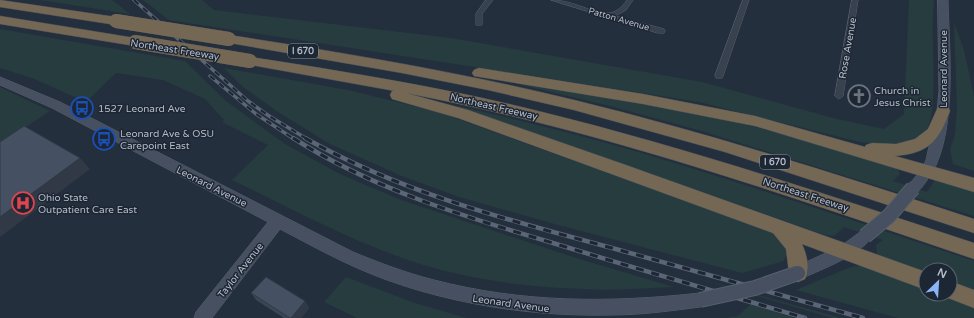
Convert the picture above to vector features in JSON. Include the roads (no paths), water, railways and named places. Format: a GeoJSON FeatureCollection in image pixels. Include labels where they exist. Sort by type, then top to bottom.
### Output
{"type":"FeatureCollection","features":[{"type":"Feature","properties":{"kind":"highway","name":"Northeast Freeway"},"geometry":{"type":"LineString","coordinates":[[0,3],[376,62],[496,87],[607,114],[740,152],[974,226]]}},
{"type":"Feature","properties":{"kind":"highway","name":"Northeast Freeway"},"geometry":{"type":"LineString","coordinates":[[0,20],[411,88],[569,124],[661,149],[748,176],[974,251]]}},
{"type":"Feature","properties":{"kind":"highway"},"geometry":{"type":"LineString","coordinates":[[250,61],[354,84],[457,112],[617,168],[918,278]]}},
{"type":"Feature","properties":{"kind":"highway"},"geometry":{"type":"LineString","coordinates":[[376,62],[410,63],[635,97],[712,112],[869,149],[901,149],[920,144],[933,133],[943,111]]}},
{"type":"Feature","properties":{"kind":"highway"},"geometry":{"type":"LineString","coordinates":[[778,128],[974,185]]}},
{"type":"Feature","properties":{"kind":"highway"},"geometry":{"type":"LineString","coordinates":[[772,224],[791,238],[795,245],[798,254],[798,273]]}},
{"type":"Feature","properties":{"kind":"highway"},"geometry":{"type":"LineString","coordinates":[[958,293],[974,299]]}},
{"type":"Feature","properties":{"kind":"main road","name":"Leonard Avenue"},"geometry":{"type":"LineString","coordinates":[[0,80],[62,108],[348,257],[408,281],[461,296],[512,305],[574,310],[628,310],[666,306],[756,288],[798,273],[846,251],[889,216],[927,172],[933,160],[943,111],[945,91],[943,0]]}},
{"type":"Feature","properties":{"kind":"main road","name":"Taylor Avenue"},"geometry":{"type":"LineString","coordinates":[[202,318],[278,221]]}},
{"type":"Feature","properties":{"kind":"street"},"geometry":{"type":"LineString","coordinates":[[479,23],[479,14],[490,0]]}},
{"type":"Feature","properties":{"kind":"street","name":"Patton Avenue"},"geometry":{"type":"LineString","coordinates":[[554,0],[661,31]]}},
{"type":"Feature","properties":{"kind":"street"},"geometry":{"type":"LineString","coordinates":[[602,14],[616,14],[621,11],[630,0]]}},
{"type":"Feature","properties":{"kind":"street"},"geometry":{"type":"LineString","coordinates":[[719,76],[746,0]]}},
{"type":"Feature","properties":{"kind":"street","name":"Rose Avenue"},"geometry":{"type":"LineString","coordinates":[[838,96],[855,0]]}},
{"type":"Feature","properties":{"kind":"railway"},"geometry":{"type":"LineString","coordinates":[[134,0],[248,101],[269,116],[307,139]]}},
{"type":"Feature","properties":{"kind":"railway"},"geometry":{"type":"LineString","coordinates":[[210,76],[256,114],[294,139]]}},
{"type":"Feature","properties":{"kind":"railway"},"geometry":{"type":"LineString","coordinates":[[293,138],[323,156],[355,172],[386,187],[419,200],[584,253],[805,318]]}},
{"type":"Feature","properties":{"kind":"railway"},"geometry":{"type":"LineString","coordinates":[[305,138],[378,174],[455,203],[533,227],[863,318]]}},
{"type":"Feature","properties":{"kind":"place","name":"Church in Jesus Christ"},"geometry":{"type":"Point","coordinates":[859,96]}},
{"type":"Feature","properties":{"kind":"place","name":"1527 Leonard Ave"},"geometry":{"type":"Point","coordinates":[82,108]}},
{"type":"Feature","properties":{"kind":"place","name":"Leonard Ave & OSU Carepoint East"},"geometry":{"type":"Point","coordinates":[104,139]}},
{"type":"Feature","properties":{"kind":"place","name":"Ohio State Outpatient Care East"},"geometry":{"type":"Point","coordinates":[23,203]}}]}
